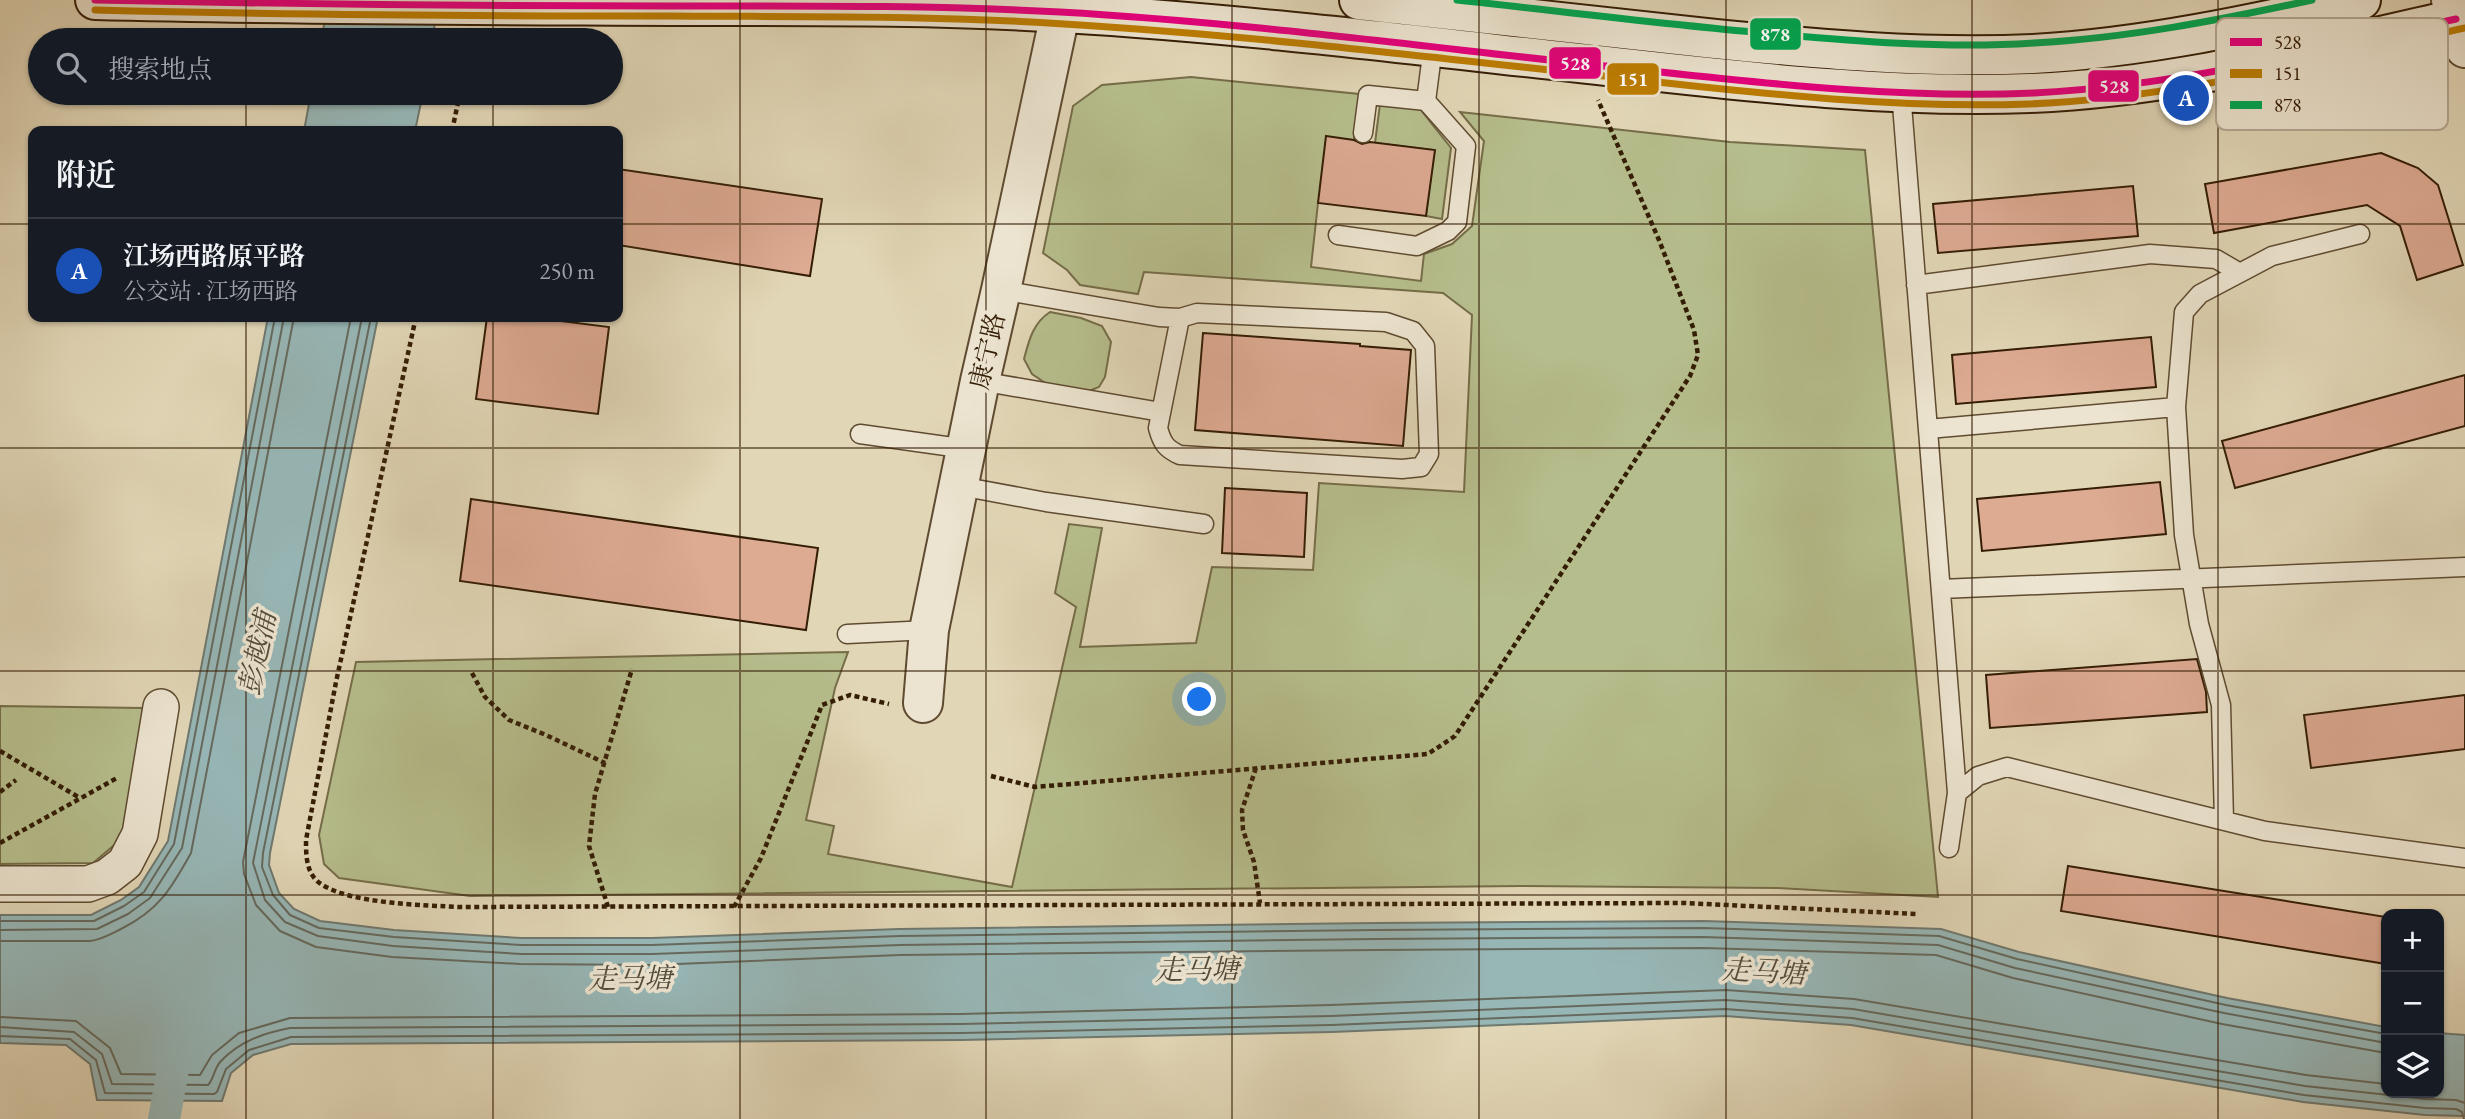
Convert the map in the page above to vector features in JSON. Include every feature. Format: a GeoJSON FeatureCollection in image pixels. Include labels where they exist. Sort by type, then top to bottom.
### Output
{"type":"FeatureCollection","features":[{"type":"Feature","properties":{"kind":"main road"},"geometry":{"type":"LineString","coordinates":[[95,0],[315,4],[1062,6],[1777,84],[1901,92],[2035,93],[2133,83],[2216,69]]}},
{"type":"Feature","properties":{"kind":"main road"},"geometry":{"type":"LineString","coordinates":[[1359,0],[1781,45],[1874,52],[1994,55],[2080,51],[2216,28]]}},
{"type":"Feature","properties":{"kind":"main road"},"geometry":{"type":"LineString","coordinates":[[2267,18],[2361,0]]}},
{"type":"Feature","properties":{"kind":"main road","name":"康宁路"},"geometry":{"type":"LineString","coordinates":[[923,703],[929,630],[980,380],[1062,6]]}},
{"type":"Feature","properties":{"kind":"street"},"geometry":{"type":"LineString","coordinates":[[0,884],[88,884],[107,877],[125,863],[140,834],[161,707]]}},
{"type":"Feature","properties":{"kind":"lane"},"geometry":{"type":"LineString","coordinates":[[1426,101],[1433,47]]}},
{"type":"Feature","properties":{"kind":"lane"},"geometry":{"type":"LineString","coordinates":[[1901,92],[1957,793],[1949,848]]}},
{"type":"Feature","properties":{"kind":"lane"},"geometry":{"type":"LineString","coordinates":[[1338,235],[1418,246],[1448,231],[1457,222],[1466,146],[1426,101],[1368,95],[1363,133]]}},
{"type":"Feature","properties":{"kind":"lane"},"geometry":{"type":"LineString","coordinates":[[2224,820],[2221,705],[2199,624],[2184,535],[2176,407],[2184,312],[2200,294],[2272,256],[2360,234]]}},
{"type":"Feature","properties":{"kind":"lane"},"geometry":{"type":"LineString","coordinates":[[1916,285],[2150,254],[2216,259],[2240,273]]}},
{"type":"Feature","properties":{"kind":"lane"},"geometry":{"type":"LineString","coordinates":[[1001,290],[1159,317],[1180,318],[1197,313],[1386,322],[1413,331],[1425,346],[1429,454],[1421,467],[1402,469],[1180,454],[1168,449],[1158,428],[1180,318]]}},
{"type":"Feature","properties":{"kind":"lane"},"geometry":{"type":"LineString","coordinates":[[980,380],[1161,412]]}},
{"type":"Feature","properties":{"kind":"lane"},"geometry":{"type":"LineString","coordinates":[[1928,429],[2176,407]]}},
{"type":"Feature","properties":{"kind":"lane"},"geometry":{"type":"LineString","coordinates":[[860,434],[967,449]]}},
{"type":"Feature","properties":{"kind":"lane"},"geometry":{"type":"LineString","coordinates":[[960,486],[1046,502],[1204,524]]}},
{"type":"Feature","properties":{"kind":"lane"},"geometry":{"type":"LineString","coordinates":[[1941,589],[2465,568]]}},
{"type":"Feature","properties":{"kind":"lane"},"geometry":{"type":"LineString","coordinates":[[847,634],[929,630]]}},
{"type":"Feature","properties":{"kind":"lane"},"geometry":{"type":"LineString","coordinates":[[1957,793],[1978,776],[2007,767],[2265,831],[2465,858]]}},
{"type":"Feature","properties":{"kind":"path"},"geometry":{"type":"LineString","coordinates":[[991,776],[1035,787],[1428,754],[1455,736],[1690,376],[1698,355],[1694,330],[1659,240],[1582,64]]}},
{"type":"Feature","properties":{"kind":"path"},"geometry":{"type":"LineString","coordinates":[[453,126],[457,105]]}},
{"type":"Feature","properties":{"kind":"path"},"geometry":{"type":"LineString","coordinates":[[415,322],[336,682],[306,840],[306,864],[320,883],[347,894],[390,903],[459,906],[1684,903],[1917,914]]}},
{"type":"Feature","properties":{"kind":"path"},"geometry":{"type":"LineString","coordinates":[[608,907],[589,846],[595,794],[632,669]]}},
{"type":"Feature","properties":{"kind":"path"},"geometry":{"type":"LineString","coordinates":[[472,673],[485,697],[509,720],[546,734],[605,763]]}},
{"type":"Feature","properties":{"kind":"path"},"geometry":{"type":"LineString","coordinates":[[734,907],[761,858],[822,705],[850,695],[899,707],[923,703]]}},
{"type":"Feature","properties":{"kind":"path"},"geometry":{"type":"LineString","coordinates":[[0,751],[80,798]]}},
{"type":"Feature","properties":{"kind":"path"},"geometry":{"type":"LineString","coordinates":[[0,842],[152,759]]}},
{"type":"Feature","properties":{"kind":"path"},"geometry":{"type":"LineString","coordinates":[[1256,768],[1242,810],[1243,831],[1254,862],[1260,903]]}},
{"type":"Feature","properties":{"kind":"path"},"geometry":{"type":"LineString","coordinates":[[0,792],[16,780]]}},
{"type":"Feature","properties":{"kind":"green space"},"geometry":{"type":"Polygon","coordinates":[[[1191,77],[1359,94],[1354,140],[1318,203],[1311,267],[1421,281],[1424,254],[1452,244],[1472,226],[1484,141],[1460,112],[1730,142],[1865,150],[1938,897],[1777,888],[1521,886],[470,896],[339,878],[324,864],[319,835],[356,662],[848,652],[835,688],[806,820],[834,826],[828,854],[1012,887],[1076,607],[1055,593],[1069,524],[1102,528],[1080,647],[1196,643],[1212,567],[1313,570],[1319,483],[1464,492],[1472,315],[1443,293],[1144,272],[1138,294],[1080,285],[1067,270],[1043,253],[1073,106],[1102,85],[1191,77]]]}},
{"type":"Feature","properties":{"kind":"green space"},"geometry":{"type":"Polygon","coordinates":[[[1380,104],[1420,109],[1451,148],[1442,219],[1426,216],[1434,150],[1375,143],[1380,104]]]}},
{"type":"Feature","properties":{"kind":"green space"},"geometry":{"type":"Polygon","coordinates":[[[1050,312],[1081,318],[1102,326],[1111,342],[1105,377],[1099,387],[1084,393],[1053,388],[1032,374],[1024,359],[1028,345],[1032,332],[1050,312]]]}},
{"type":"Feature","properties":{"kind":"green space"},"geometry":{"type":"Polygon","coordinates":[[[0,706],[143,708],[125,836],[93,863],[0,864],[0,706]]]}},
{"type":"Feature","properties":{"kind":"water"},"geometry":{"type":"Polygon","coordinates":[[[329,0],[439,0],[434,28],[323,28],[329,0]]]}},
{"type":"Feature","properties":{"kind":"water"},"geometry":{"type":"Polygon","coordinates":[[[309,105],[420,105],[416,126],[305,126],[309,105]]]}},
{"type":"Feature","properties":{"kind":"water"},"geometry":{"type":"Polygon","coordinates":[[[267,322],[377,322],[270,853],[269,865],[279,893],[294,909],[320,921],[394,930],[521,938],[652,938],[899,929],[1376,923],[1704,921],[1941,929],[2019,952],[2227,998],[2381,1026],[2381,1098],[2444,1098],[2444,1033],[2465,1035],[2465,1116],[2425,1115],[2303,1102],[1851,1025],[1725,1016],[1332,1032],[961,1040],[291,1044],[253,1055],[231,1073],[222,1101],[97,1100],[90,1064],[66,1045],[0,1043],[0,915],[91,915],[121,900],[139,887],[168,841],[267,322]]]}},
{"type":"Feature","properties":{"kind":"building"},"geometry":{"type":"Polygon","coordinates":[[[1326,136],[1354,140],[1362,144],[1370,142],[1435,150],[1426,216],[1318,203],[1326,136]]]}},
{"type":"Feature","properties":{"kind":"building"},"geometry":{"type":"Polygon","coordinates":[[[2381,153],[2418,168],[2438,185],[2463,265],[2417,280],[2400,226],[2367,205],[2214,233],[2205,184],[2381,153]]]}},
{"type":"Feature","properties":{"kind":"building"},"geometry":{"type":"Polygon","coordinates":[[[623,170],[822,199],[810,276],[623,246],[623,170]]]}},
{"type":"Feature","properties":{"kind":"building"},"geometry":{"type":"Polygon","coordinates":[[[2133,186],[2138,236],[1938,253],[1933,204],[2133,186]]]}},
{"type":"Feature","properties":{"kind":"building"},"geometry":{"type":"Polygon","coordinates":[[[486,322],[569,322],[609,327],[598,414],[476,399],[486,322]]]}},
{"type":"Feature","properties":{"kind":"building"},"geometry":{"type":"Polygon","coordinates":[[[1203,333],[1411,350],[1403,446],[1195,430],[1203,333]]]}},
{"type":"Feature","properties":{"kind":"building"},"geometry":{"type":"Polygon","coordinates":[[[2151,337],[2156,387],[1956,404],[1952,355],[2151,337]]]}},
{"type":"Feature","properties":{"kind":"building"},"geometry":{"type":"Polygon","coordinates":[[[2465,375],[2465,426],[2235,488],[2222,441],[2465,375]]]}},
{"type":"Feature","properties":{"kind":"building"},"geometry":{"type":"Polygon","coordinates":[[[2160,482],[2166,534],[1982,551],[1977,499],[2160,482]]]}},
{"type":"Feature","properties":{"kind":"building"},"geometry":{"type":"Polygon","coordinates":[[[1225,488],[1307,493],[1304,557],[1222,553],[1225,488]]]}},
{"type":"Feature","properties":{"kind":"building"},"geometry":{"type":"Polygon","coordinates":[[[471,499],[818,548],[806,630],[460,581],[471,499]]]}},
{"type":"Feature","properties":{"kind":"building"},"geometry":{"type":"Polygon","coordinates":[[[2197,659],[2206,692],[2207,712],[1990,728],[1986,675],[2197,659]]]}},
{"type":"Feature","properties":{"kind":"building"},"geometry":{"type":"Polygon","coordinates":[[[2465,695],[2465,749],[2311,768],[2304,715],[2465,695]]]}},
{"type":"Feature","properties":{"kind":"building"},"geometry":{"type":"Polygon","coordinates":[[[2068,866],[2381,916],[2381,963],[2061,911],[2068,866]]]}},
{"type":"Feature","properties":{"kind":"waterway"},"geometry":{"type":"LineString","coordinates":[[164,1119],[175,1058]]}},
{"type":"Feature","properties":{"kind":"transit line","name":"528"},"geometry":{"type":"LineString","coordinates":[[95,0],[310,4],[864,6],[1060,12],[1279,30],[1789,85],[1936,94],[2034,93],[2087,89],[2216,71]]}},
{"type":"Feature","properties":{"kind":"transit line","name":"878"},"geometry":{"type":"LineString","coordinates":[[1457,0],[1797,36],[1966,45],[2069,41],[2216,19]]}},
{"type":"Feature","properties":{"kind":"transit line","name":"878"},"geometry":{"type":"LineString","coordinates":[[2223,18],[2312,0]]}},
{"type":"Feature","properties":{"kind":"transit line","name":"151"},"geometry":{"type":"LineString","coordinates":[[95,10],[382,15],[866,17],[1015,21],[1270,40],[1716,88],[1925,104],[2029,104],[2084,100],[2216,82]]}},
{"type":"Feature","properties":{"kind":"transit line","name":"528"},"geometry":{"type":"LineString","coordinates":[[2448,21],[2456,19]]}},
{"type":"Feature","properties":{"kind":"transit line","name":"151"},"geometry":{"type":"LineString","coordinates":[[2448,32],[2465,28]]}},
{"type":"Feature","properties":{"kind":"place","name":"江场西路原平路"},"geometry":{"type":"Point","coordinates":[2186,98]}},
{"type":"Feature","properties":{"kind":"water label","name":"彭越浦"},"geometry":{"type":"Point","coordinates":[257,653]}},
{"type":"Feature","properties":{"kind":"water label","name":"走马塘"},"geometry":{"type":"Point","coordinates":[1197,969]}},
{"type":"Feature","properties":{"kind":"water label","name":"走马塘"},"geometry":{"type":"Point","coordinates":[1764,971]}},
{"type":"Feature","properties":{"kind":"water label","name":"走马塘"},"geometry":{"type":"Point","coordinates":[630,978]}}]}
